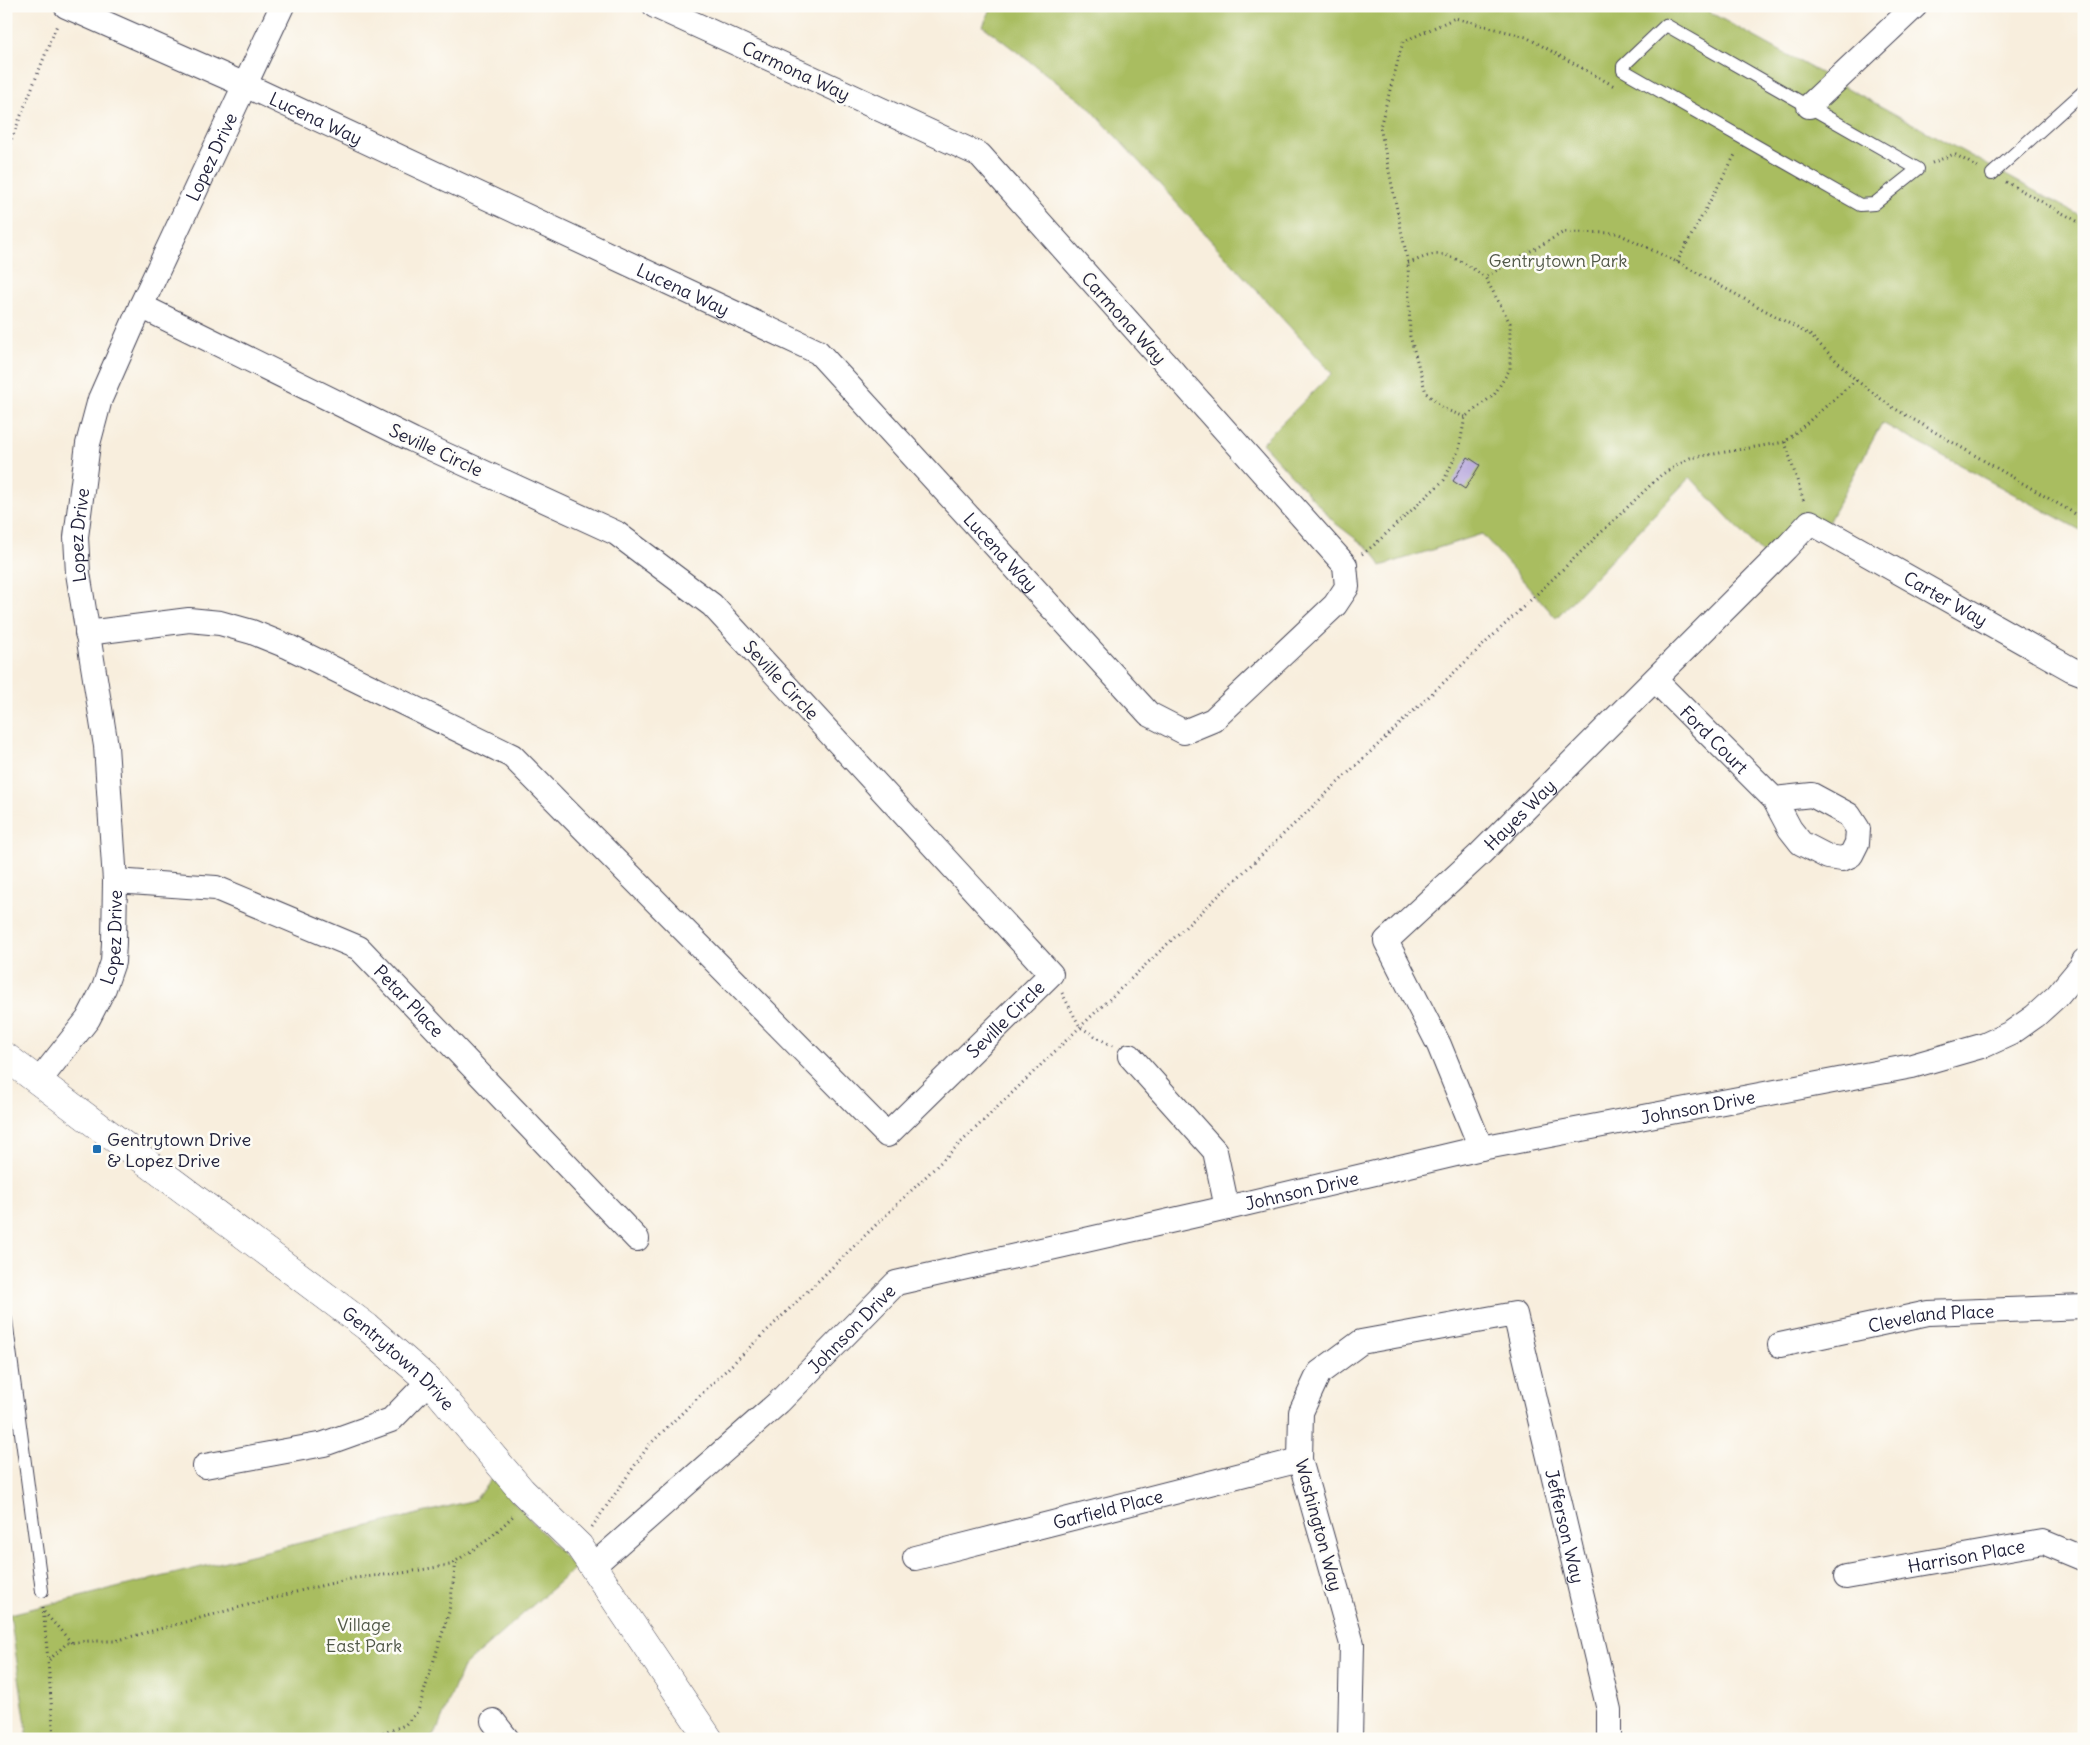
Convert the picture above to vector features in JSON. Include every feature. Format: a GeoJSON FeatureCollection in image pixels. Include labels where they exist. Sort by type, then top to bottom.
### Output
{"type":"FeatureCollection","features":[{"type":"Feature","properties":{"kind":"street","name":"Lopez Drive"},"geometry":{"type":"LineString","coordinates":[[39,1081],[88,1019],[104,988],[113,962],[115,881],[106,746],[78,573],[76,537],[80,494],[88,444],[100,399],[141,306],[282,6]]}},
{"type":"Feature","properties":{"kind":"street","name":"Carmona Way"},"geometry":{"type":"LineString","coordinates":[[655,6],[980,155],[1345,565]]}},
{"type":"Feature","properties":{"kind":"street"},"geometry":{"type":"LineString","coordinates":[[1809,106],[1915,6]]}},
{"type":"Feature","properties":{"kind":"street","name":"Lucena Way"},"geometry":{"type":"LineString","coordinates":[[63,14],[245,85],[818,352],[1149,714],[1184,732],[1213,720],[1335,606],[1347,587],[1345,565]]}},
{"type":"Feature","properties":{"kind":"street","name":"Seville Circle"},"geometry":{"type":"LineString","coordinates":[[87,633],[189,620],[220,623],[252,632],[289,647],[512,756],[887,1135],[1051,974],[712,605],[616,533],[413,440],[141,306]]}},
{"type":"Feature","properties":{"kind":"street","name":"Carter Way"},"geometry":{"type":"LineString","coordinates":[[1810,522],[2071,669],[2084,674]]}},
{"type":"Feature","properties":{"kind":"street","name":"Hayes Way"},"geometry":{"type":"LineString","coordinates":[[1481,1148],[1439,1045],[1386,942],[1480,854],[1810,522]]}},
{"type":"Feature","properties":{"kind":"street","name":"Ford Court"},"geometry":{"type":"LineString","coordinates":[[1655,680],[1774,799]]}},
{"type":"Feature","properties":{"kind":"street","name":"Petar Place"},"geometry":{"type":"LineString","coordinates":[[115,881],[216,888],[359,948],[637,1239]]}},
{"type":"Feature","properties":{"kind":"street","name":"Johnson Drive"},"geometry":{"type":"LineString","coordinates":[[586,1556],[779,1402],[896,1283],[1481,1148],[1912,1066],[1984,1045],[2011,1033],[2035,1016],[2057,996],[2081,967],[2084,960]]}},
{"type":"Feature","properties":{"kind":"street","name":"Gentrytown Drive"},"geometry":{"type":"LineString","coordinates":[[6,1056],[367,1327],[429,1381],[531,1499],[586,1556],[709,1739]]}},
{"type":"Feature","properties":{"kind":"street"},"geometry":{"type":"LineString","coordinates":[[1130,1056],[1214,1151],[1227,1208]]}},
{"type":"Feature","properties":{"kind":"street","name":"Cleveland Place"},"geometry":{"type":"LineString","coordinates":[[1780,1345],[1928,1313],[2084,1307]]}},
{"type":"Feature","properties":{"kind":"street","name":"Washington Way"},"geometry":{"type":"LineString","coordinates":[[1350,1739],[1352,1644],[1300,1460],[1301,1412],[1319,1373],[1361,1342],[1516,1314]]}},
{"type":"Feature","properties":{"kind":"street","name":"Jefferson Way"},"geometry":{"type":"LineString","coordinates":[[1516,1314],[1609,1710],[1609,1739]]}},
{"type":"Feature","properties":{"kind":"street"},"geometry":{"type":"LineString","coordinates":[[205,1466],[324,1444],[391,1420],[429,1381]]}},
{"type":"Feature","properties":{"kind":"street","name":"Garfield Place"},"geometry":{"type":"LineString","coordinates":[[915,1558],[1300,1460]]}},
{"type":"Feature","properties":{"kind":"street","name":"Harrison Place"},"geometry":{"type":"LineString","coordinates":[[1846,1577],[2042,1542],[2084,1559]]}},
{"type":"Feature","properties":{"kind":"lane"},"geometry":{"type":"LineString","coordinates":[[1666,25],[1918,168],[1874,204],[1860,205],[1745,139],[1624,70],[1623,66],[1666,25]]}},
{"type":"Feature","properties":{"kind":"lane"},"geometry":{"type":"LineString","coordinates":[[1992,174],[2084,91]]}},
{"type":"Feature","properties":{"kind":"lane"},"geometry":{"type":"LineString","coordinates":[[6,1320],[42,1591]]}},
{"type":"Feature","properties":{"kind":"path"},"geometry":{"type":"LineString","coordinates":[[6,153],[63,14]]}},
{"type":"Feature","properties":{"kind":"path"},"geometry":{"type":"LineString","coordinates":[[1465,417],[1444,409],[1426,393],[1410,336],[1408,263],[1380,127],[1404,42],[1455,18],[1526,37],[1620,90]]}},
{"type":"Feature","properties":{"kind":"path"},"geometry":{"type":"LineString","coordinates":[[1677,262],[1745,139]]}},
{"type":"Feature","properties":{"kind":"path"},"geometry":{"type":"LineString","coordinates":[[1727,150],[1735,154]]}},
{"type":"Feature","properties":{"kind":"path"},"geometry":{"type":"LineString","coordinates":[[1485,277],[1564,232],[1617,233],[1677,262],[1810,334],[1856,380],[1892,407],[2084,519]]}},
{"type":"Feature","properties":{"kind":"path"},"geometry":{"type":"LineString","coordinates":[[1345,565],[1373,546],[1444,480],[1458,449],[1465,417],[1494,395],[1510,369],[1510,323],[1485,277],[1466,264],[1449,257],[1433,255],[1408,263]]}},
{"type":"Feature","properties":{"kind":"path"},"geometry":{"type":"LineString","coordinates":[[586,1556],[649,1445],[1080,1027],[1661,474],[1690,458],[1785,442],[1856,380]]}},
{"type":"Feature","properties":{"kind":"path"},"geometry":{"type":"LineString","coordinates":[[1785,442],[1810,522]]}},
{"type":"Feature","properties":{"kind":"path"},"geometry":{"type":"LineString","coordinates":[[1051,974],[1080,1027],[1130,1056]]}},
{"type":"Feature","properties":{"kind":"path"},"geometry":{"type":"LineString","coordinates":[[48,1661],[67,1643],[115,1641],[306,1589],[355,1578],[450,1565],[489,1539],[531,1499]]}},
{"type":"Feature","properties":{"kind":"path"},"geometry":{"type":"LineString","coordinates":[[370,1739],[405,1725],[418,1711],[449,1612],[456,1562]]}},
{"type":"Feature","properties":{"kind":"path"},"geometry":{"type":"LineString","coordinates":[[42,1591],[54,1739]]}},
{"type":"Feature","properties":{"kind":"path"},"geometry":{"type":"LineString","coordinates":[[44,1612],[72,1643]]}},
{"type":"Feature","properties":{"kind":"green space","name":"Gentrytown Park"},"geometry":{"type":"Polygon","coordinates":[[[992,6],[1706,6],[1711,13],[2084,218],[2084,532],[1882,423],[1824,530],[1810,522],[1771,563],[1690,477],[1556,618],[1482,534],[1381,566],[1373,552],[1335,523],[1262,443],[1332,373],[1088,106],[983,26],[992,6]]]}},
{"type":"Feature","properties":{"kind":"green space","name":"Village East Park"},"geometry":{"type":"Polygon","coordinates":[[[492,1478],[575,1568],[463,1667],[436,1733],[429,1739],[28,1739],[10,1614],[475,1500],[492,1478]]]}},
{"type":"Feature","properties":{"kind":"building"},"geometry":{"type":"Polygon","coordinates":[[[1468,457],[1480,465],[1465,489],[1453,481],[1468,457]]]}},
{"type":"Feature","properties":{"kind":"place","name":"Gentrytown Drive & Lopez Drive"},"geometry":{"type":"Point","coordinates":[97,1149]}}]}
